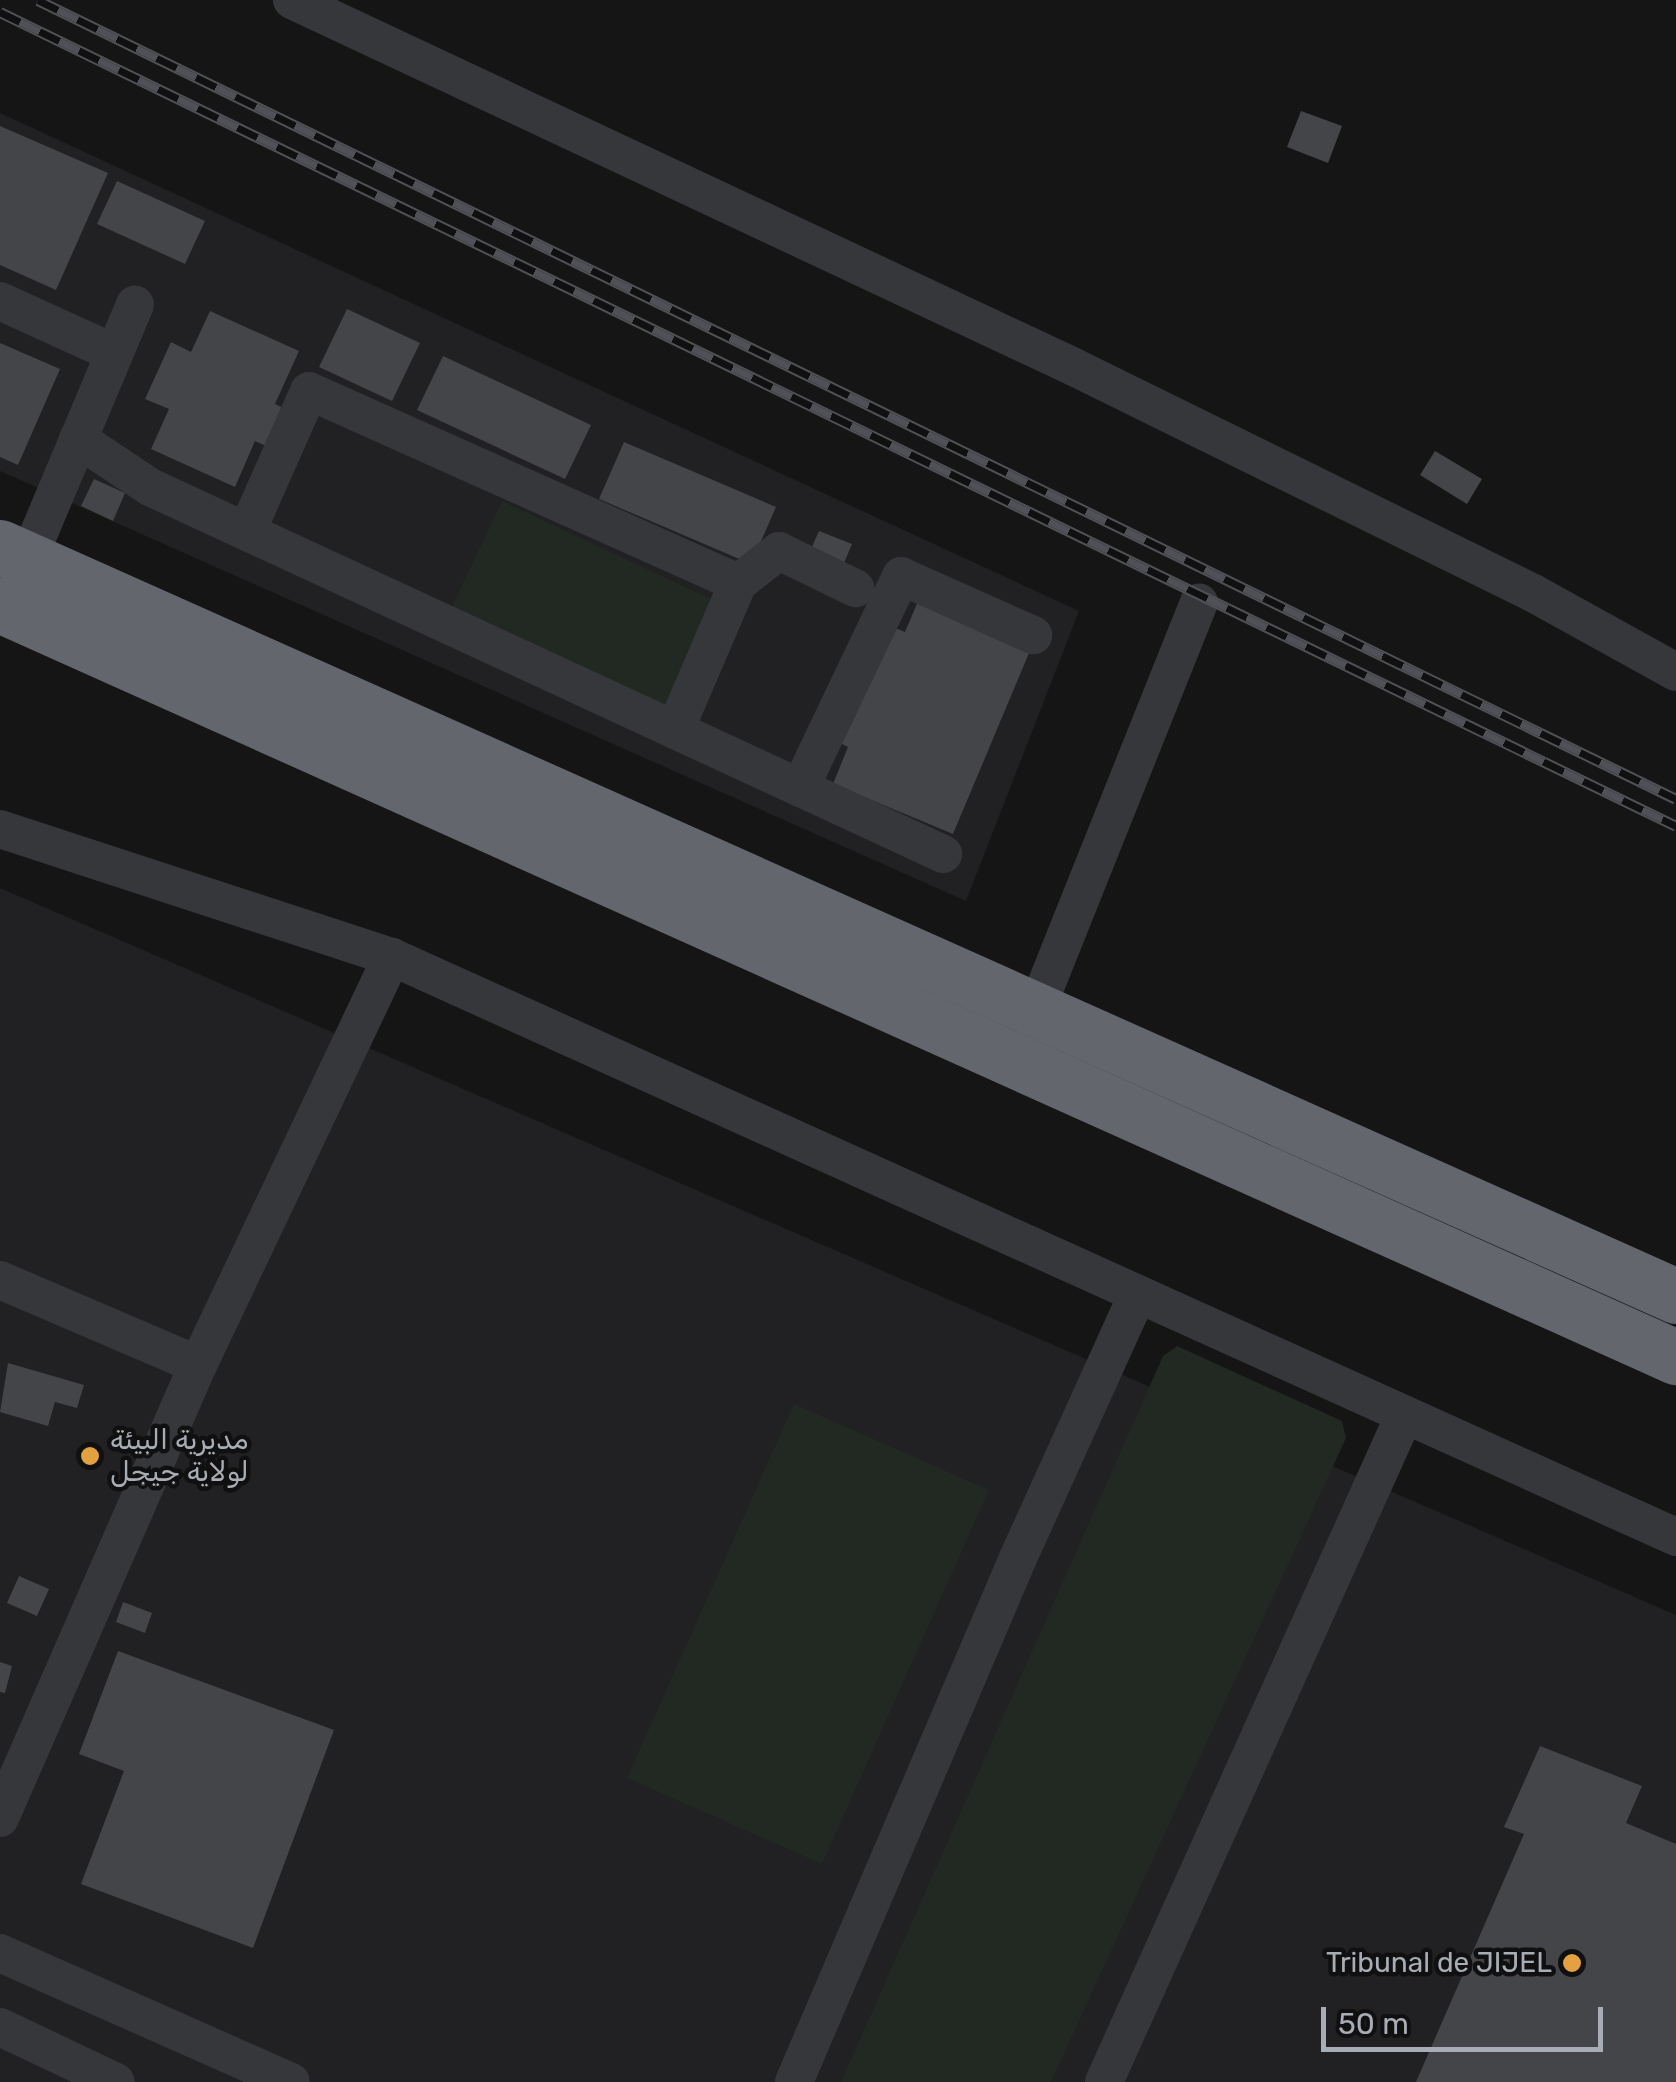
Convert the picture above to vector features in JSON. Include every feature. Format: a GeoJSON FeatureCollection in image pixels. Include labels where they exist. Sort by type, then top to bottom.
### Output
{"type":"FeatureCollection","features":[{"type":"Feature","properties":{"kind":"highway"},"geometry":{"type":"LineString","coordinates":[[14,553],[1676,1296]]}},
{"type":"Feature","properties":{"kind":"highway"},"geometry":{"type":"LineString","coordinates":[[0,606],[1676,1358]]}},
{"type":"Feature","properties":{"kind":"street"},"geometry":{"type":"LineString","coordinates":[[292,0],[1074,368],[1534,593],[1676,672]]}},
{"type":"Feature","properties":{"kind":"street"},"geometry":{"type":"LineString","coordinates":[[0,301],[114,353]]}},
{"type":"Feature","properties":{"kind":"street"},"geometry":{"type":"LineString","coordinates":[[14,553],[78,439],[135,305]]}},
{"type":"Feature","properties":{"kind":"street"},"geometry":{"type":"LineString","coordinates":[[247,530],[308,391],[738,583]]}},
{"type":"Feature","properties":{"kind":"street"},"geometry":{"type":"LineString","coordinates":[[78,439],[150,488],[943,854]]}},
{"type":"Feature","properties":{"kind":"street"},"geometry":{"type":"LineString","coordinates":[[675,730],[738,583],[780,550],[855,588]]}},
{"type":"Feature","properties":{"kind":"street"},"geometry":{"type":"LineString","coordinates":[[800,788],[901,576],[1033,635]]}},
{"type":"Feature","properties":{"kind":"street"},"geometry":{"type":"LineString","coordinates":[[1036,1010],[1199,602]]}},
{"type":"Feature","properties":{"kind":"street"},"geometry":{"type":"LineString","coordinates":[[0,830],[392,957],[1676,1536]]}},
{"type":"Feature","properties":{"kind":"street"},"geometry":{"type":"LineString","coordinates":[[0,1818],[198,1365],[392,957]]}},
{"type":"Feature","properties":{"kind":"street"},"geometry":{"type":"LineString","coordinates":[[0,1280],[198,1365]]}},
{"type":"Feature","properties":{"kind":"street"},"geometry":{"type":"LineString","coordinates":[[794,2082],[1018,1558],[1137,1296]]}},
{"type":"Feature","properties":{"kind":"street"},"geometry":{"type":"LineString","coordinates":[[1104,2082],[1404,1416]]}},
{"type":"Feature","properties":{"kind":"street"},"geometry":{"type":"LineString","coordinates":[[0,1953],[290,2082]]}},
{"type":"Feature","properties":{"kind":"street"},"geometry":{"type":"LineString","coordinates":[[0,2027],[116,2082]]}},
{"type":"Feature","properties":{"kind":"shaded area"},"geometry":{"type":"Polygon","coordinates":[[[0,113],[1079,611],[966,901],[0,471],[0,113]]]}},
{"type":"Feature","properties":{"kind":"shaded area"},"geometry":{"type":"Polygon","coordinates":[[[502,501],[715,601],[663,710],[450,611],[502,501]]]}},
{"type":"Feature","properties":{"kind":"shaded area"},"geometry":{"type":"Polygon","coordinates":[[[0,888],[1676,1615],[1676,2082],[0,2082],[0,888]]]}},
{"type":"Feature","properties":{"kind":"shaded area"},"geometry":{"type":"Polygon","coordinates":[[[1177,1346],[1342,1421],[1346,1438],[1051,2082],[841,2082],[1163,1356],[1177,1346]]]}},
{"type":"Feature","properties":{"kind":"shaded area"},"geometry":{"type":"Polygon","coordinates":[[[794,1404],[989,1490],[822,1864],[627,1778],[794,1404]]]}},
{"type":"Feature","properties":{"kind":"building"},"geometry":{"type":"Polygon","coordinates":[[[1301,111],[1342,126],[1328,163],[1287,147],[1301,111]]]}},
{"type":"Feature","properties":{"kind":"building"},"geometry":{"type":"Polygon","coordinates":[[[0,126],[108,173],[56,290],[0,265],[0,126]]]}},
{"type":"Feature","properties":{"kind":"building"},"geometry":{"type":"Polygon","coordinates":[[[117,181],[205,221],[185,264],[97,224],[117,181]]]}},
{"type":"Feature","properties":{"kind":"building"},"geometry":{"type":"Polygon","coordinates":[[[347,309],[420,343],[392,401],[319,367],[347,309]]]}},
{"type":"Feature","properties":{"kind":"building"},"geometry":{"type":"Polygon","coordinates":[[[210,311],[299,351],[275,404],[283,408],[266,446],[255,441],[235,487],[151,449],[169,409],[145,399],[171,342],[191,352],[210,311]]]}},
{"type":"Feature","properties":{"kind":"building"},"geometry":{"type":"Polygon","coordinates":[[[0,343],[60,369],[18,465],[0,457],[0,343]]]}},
{"type":"Feature","properties":{"kind":"building"},"geometry":{"type":"Polygon","coordinates":[[[443,356],[591,425],[565,479],[417,410],[443,356]]]}},
{"type":"Feature","properties":{"kind":"building"},"geometry":{"type":"Polygon","coordinates":[[[624,442],[776,507],[751,564],[599,499],[624,442]]]}},
{"type":"Feature","properties":{"kind":"building"},"geometry":{"type":"Polygon","coordinates":[[[1435,451],[1482,479],[1467,504],[1420,475],[1435,451]]]}},
{"type":"Feature","properties":{"kind":"building"},"geometry":{"type":"Polygon","coordinates":[[[94,479],[125,493],[113,521],[81,506],[94,479]]]}},
{"type":"Feature","properties":{"kind":"building"},"geometry":{"type":"Polygon","coordinates":[[[819,531],[852,544],[844,563],[811,549],[819,531]]]}},
{"type":"Feature","properties":{"kind":"building"},"geometry":{"type":"Polygon","coordinates":[[[919,599],[1032,646],[953,834],[833,784],[848,747],[840,743],[890,626],[905,632],[919,599]]]}},
{"type":"Feature","properties":{"kind":"building"},"geometry":{"type":"Polygon","coordinates":[[[8,1363],[84,1385],[77,1408],[55,1402],[48,1426],[0,1412],[8,1363]]]}},
{"type":"Feature","properties":{"kind":"building"},"geometry":{"type":"Polygon","coordinates":[[[19,1576],[49,1589],[37,1616],[7,1603],[19,1576]]]}},
{"type":"Feature","properties":{"kind":"building"},"geometry":{"type":"Polygon","coordinates":[[[123,1602],[152,1613],[145,1633],[116,1622],[123,1602]]]}},
{"type":"Feature","properties":{"kind":"building"},"geometry":{"type":"Polygon","coordinates":[[[118,1651],[334,1730],[253,1948],[81,1884],[124,1771],[79,1754],[118,1651]]]}},
{"type":"Feature","properties":{"kind":"building"},"geometry":{"type":"Polygon","coordinates":[[[0,1662],[12,1666],[5,1693],[0,1692],[0,1662]]]}},
{"type":"Feature","properties":{"kind":"building","name":"Tribunal de JIJEL"},"geometry":{"type":"Polygon","coordinates":[[[1540,1746],[1642,1786],[1626,1823],[1676,1844],[1676,2082],[1416,2082],[1524,1834],[1504,1827],[1540,1746]]]}},
{"type":"Feature","properties":{"kind":"railway"},"geometry":{"type":"LineString","coordinates":[[38,0],[1676,799]]}},
{"type":"Feature","properties":{"kind":"railway"},"geometry":{"type":"LineString","coordinates":[[0,12],[1676,826]]}},
{"type":"Feature","properties":{"kind":"place","name":"مديرية البيئة لولاية جيجل"},"geometry":{"type":"Point","coordinates":[90,1456]}},
{"type":"Feature","properties":{"kind":"place","name":"Tribunal de JIJEL"},"geometry":{"type":"Point","coordinates":[1572,1963]}}]}
